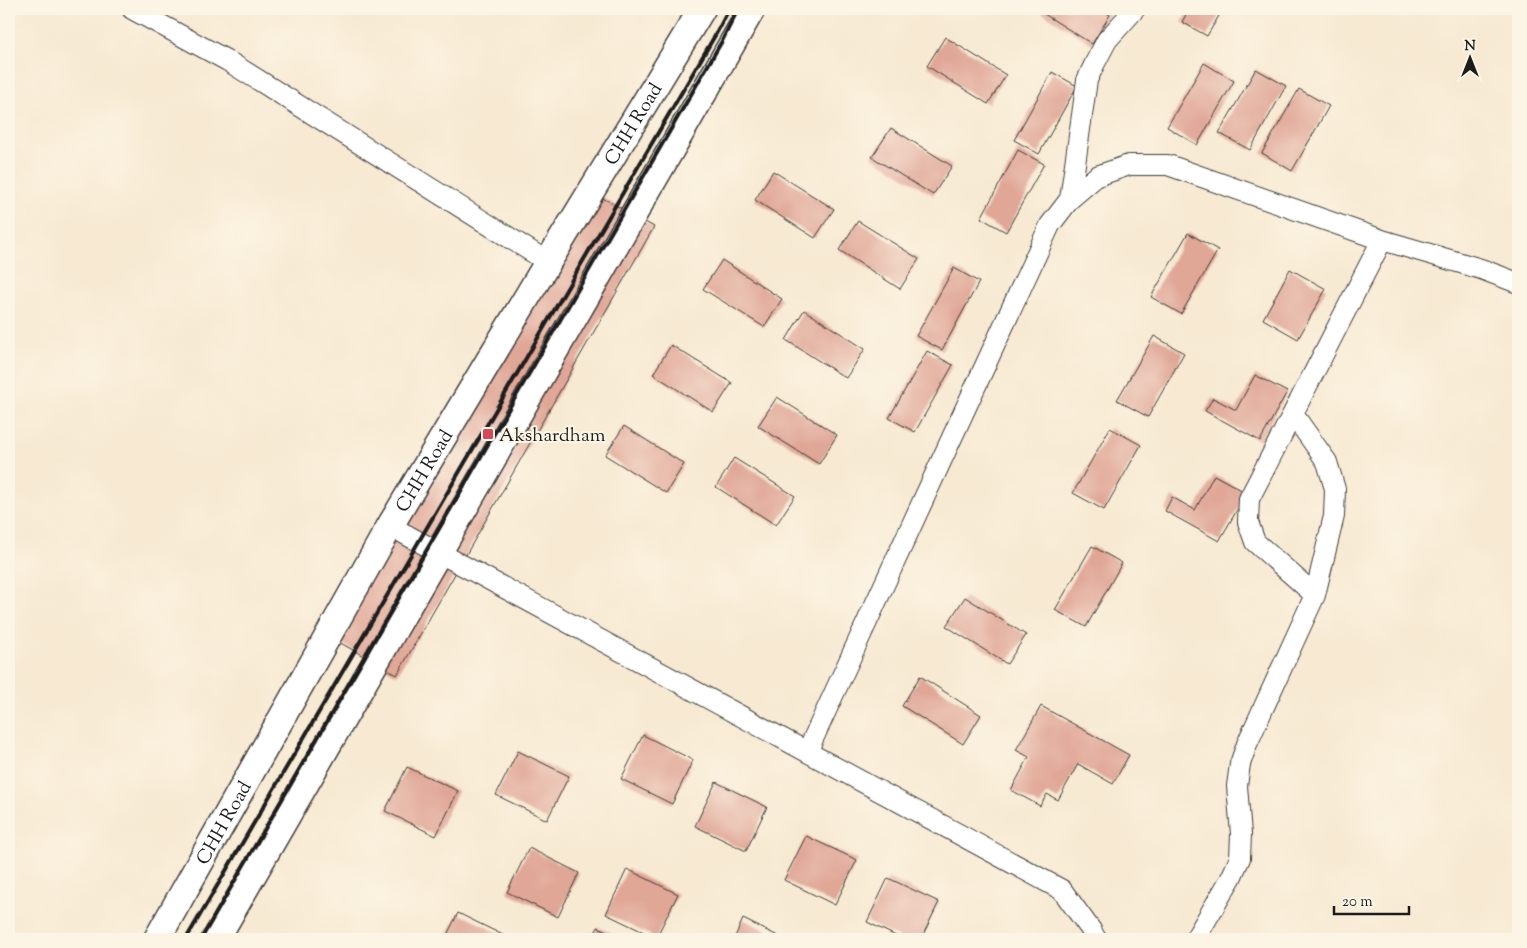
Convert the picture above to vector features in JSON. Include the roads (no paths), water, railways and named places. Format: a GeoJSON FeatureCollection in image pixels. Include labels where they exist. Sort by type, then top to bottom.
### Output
{"type":"FeatureCollection","features":[{"type":"Feature","properties":{"kind":"street"},"geometry":{"type":"LineString","coordinates":[[132,9],[228,61],[548,262]]}},
{"type":"Feature","properties":{"kind":"street","name":"CHH Road"},"geometry":{"type":"LineString","coordinates":[[157,939],[390,526],[702,9]]}},
{"type":"Feature","properties":{"kind":"street"},"geometry":{"type":"LineString","coordinates":[[216,939],[752,9]]}},
{"type":"Feature","properties":{"kind":"street"},"geometry":{"type":"LineString","coordinates":[[1070,200],[1088,80],[1107,40],[1135,9]]}},
{"type":"Feature","properties":{"kind":"street"},"geometry":{"type":"LineString","coordinates":[[807,752],[1050,225],[1070,200],[1097,176],[1129,165],[1168,165],[1382,240],[1481,269],[1518,283]]}},
{"type":"Feature","properties":{"kind":"street"},"geometry":{"type":"LineString","coordinates":[[1315,595],[1255,542],[1248,522],[1249,499],[1382,240]]}},
{"type":"Feature","properties":{"kind":"street"},"geometry":{"type":"LineString","coordinates":[[1195,939],[1231,878],[1240,858],[1241,834],[1237,786],[1240,764],[1247,744],[1315,595],[1334,516],[1336,489],[1327,462],[1294,414]]}},
{"type":"Feature","properties":{"kind":"street"},"geometry":{"type":"LineString","coordinates":[[390,526],[1062,890],[1096,939]]}},
{"type":"Feature","properties":{"kind":"railway"},"geometry":{"type":"LineString","coordinates":[[186,939],[729,9]]}},
{"type":"Feature","properties":{"kind":"railway"},"geometry":{"type":"LineString","coordinates":[[201,939],[722,41],[738,9]]}},
{"type":"Feature","properties":{"kind":"place","name":"Akshardham"},"geometry":{"type":"Point","coordinates":[488,434]}}]}
